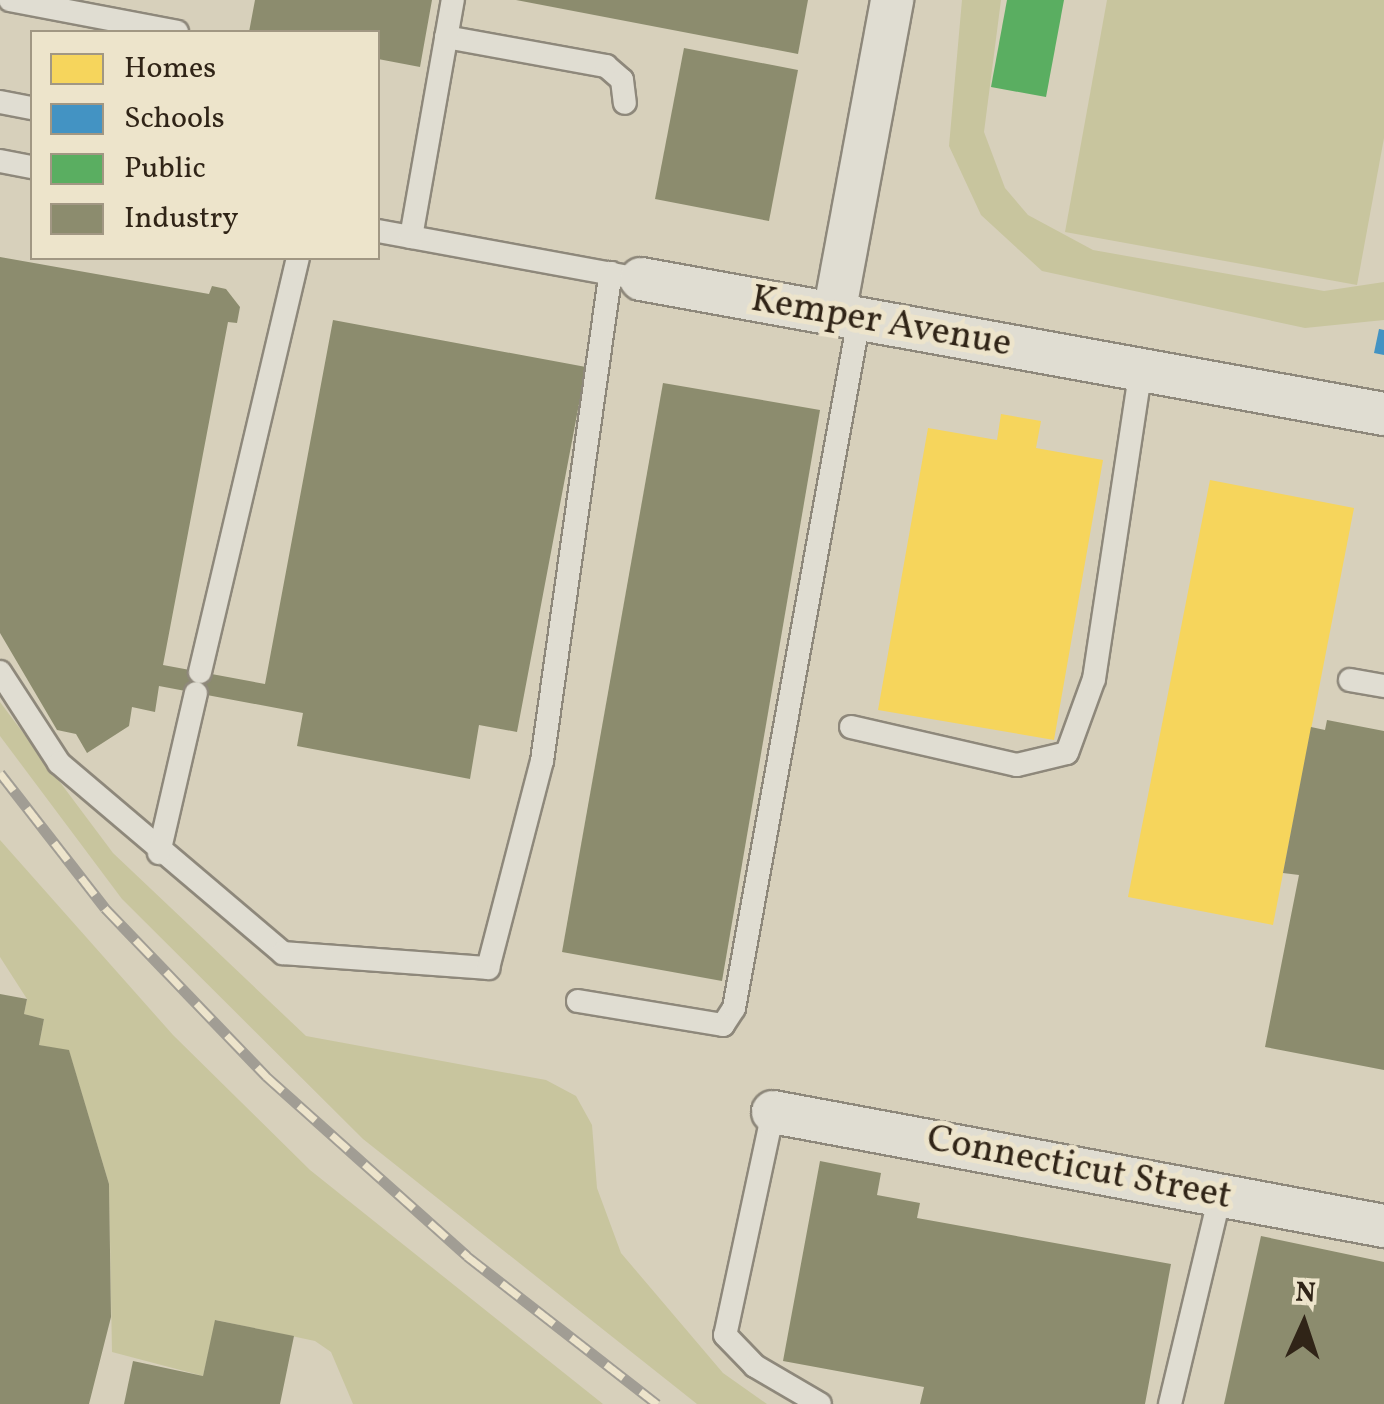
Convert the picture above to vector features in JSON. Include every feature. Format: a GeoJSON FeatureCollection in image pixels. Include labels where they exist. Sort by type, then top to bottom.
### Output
{"type":"FeatureCollection","features":[{"type":"Feature","properties":{"kind":"street"},"geometry":{"type":"LineString","coordinates":[[847,316],[892,0]]}},
{"type":"Feature","properties":{"kind":"street","name":"Kemper Avenue"},"geometry":{"type":"LineString","coordinates":[[626,276],[1384,414]]}},
{"type":"Feature","properties":{"kind":"street","name":"Connecticut Street"},"geometry":{"type":"LineString","coordinates":[[774,1112],[1384,1226]]}},
{"type":"Feature","properties":{"kind":"lane"},"geometry":{"type":"LineString","coordinates":[[10,0],[167,30]]}},
{"type":"Feature","properties":{"kind":"lane"},"geometry":{"type":"LineString","coordinates":[[411,237],[453,0]]}},
{"type":"Feature","properties":{"kind":"lane"},"geometry":{"type":"LineString","coordinates":[[446,37],[606,66],[622,80],[625,103]]}},
{"type":"Feature","properties":{"kind":"lane"},"geometry":{"type":"LineString","coordinates":[[0,102],[30,108]]}},
{"type":"Feature","properties":{"kind":"lane"},"geometry":{"type":"LineString","coordinates":[[0,161],[30,167]]}},
{"type":"Feature","properties":{"kind":"lane","name":"Kemper Avenue"},"geometry":{"type":"LineString","coordinates":[[380,230],[626,276]]}},
{"type":"Feature","properties":{"kind":"lane"},"geometry":{"type":"LineString","coordinates":[[159,853],[298,260]]}},
{"type":"Feature","properties":{"kind":"lane"},"geometry":{"type":"LineString","coordinates":[[0,672],[59,762],[159,853],[283,954],[488,968],[542,761],[626,276]]}},
{"type":"Feature","properties":{"kind":"lane"},"geometry":{"type":"LineString","coordinates":[[578,1002],[723,1025],[734,1008],[847,316]]}},
{"type":"Feature","properties":{"kind":"lane"},"geometry":{"type":"LineString","coordinates":[[851,728],[1018,764],[1067,752],[1094,679],[1141,370]]}},
{"type":"Feature","properties":{"kind":"lane"},"geometry":{"type":"LineString","coordinates":[[1350,680],[1384,686]]}},
{"type":"Feature","properties":{"kind":"lane"},"geometry":{"type":"LineString","coordinates":[[774,1112],[725,1335],[755,1366],[820,1404]]}},
{"type":"Feature","properties":{"kind":"lane"},"geometry":{"type":"LineString","coordinates":[[1170,1404],[1220,1196]]}},
{"type":"Feature","properties":{"kind":"shaded area"},"geometry":{"type":"Polygon","coordinates":[[[962,0],[1001,0],[984,132],[1005,188],[1028,215],[1093,250],[1324,291],[1384,282],[1384,320],[1305,328],[1042,271],[981,215],[949,146],[962,0]]]}},
{"type":"Feature","properties":{"kind":"shaded area"},"geometry":{"type":"Polygon","coordinates":[[[1107,0],[1384,0],[1384,138],[1357,285],[1065,232],[1107,0]]]}},
{"type":"Feature","properties":{"kind":"shaded area"},"geometry":{"type":"Polygon","coordinates":[[[0,702],[113,853],[306,1036],[546,1080],[576,1096],[592,1125],[597,1188],[621,1253],[723,1373],[767,1404],[697,1404],[363,1139],[122,899],[0,736],[0,702]]]}},
{"type":"Feature","properties":{"kind":"shaded area"},"geometry":{"type":"Polygon","coordinates":[[[0,840],[173,1035],[310,1170],[603,1404],[353,1404],[331,1352],[315,1341],[216,1320],[203,1376],[112,1352],[109,1184],[69,1051],[39,1045],[44,1019],[24,1014],[27,999],[0,957],[0,840]]]}},
{"type":"Feature","properties":{"kind":"building: Homes"},"geometry":{"type":"Polygon","coordinates":[[[1001,414],[1041,421],[1036,448],[1103,460],[1054,740],[878,710],[928,428],[997,440],[1001,414]]]}},
{"type":"Feature","properties":{"kind":"building: Homes"},"geometry":{"type":"Polygon","coordinates":[[[1210,480],[1354,508],[1273,925],[1128,897],[1210,480]]]}},
{"type":"Feature","properties":{"kind":"building: Schools"},"geometry":{"type":"Polygon","coordinates":[[[1379,329],[1384,330],[1384,355],[1374,353],[1379,329]]]}},
{"type":"Feature","properties":{"kind":"building: Public"},"geometry":{"type":"Polygon","coordinates":[[[1007,0],[1064,0],[1046,97],[991,87],[1007,0]]]}},
{"type":"Feature","properties":{"kind":"building: Industry"},"geometry":{"type":"Polygon","coordinates":[[[255,0],[432,0],[420,67],[380,59],[380,30],[249,30],[255,0]]]}},
{"type":"Feature","properties":{"kind":"building: Industry"},"geometry":{"type":"Polygon","coordinates":[[[516,0],[808,0],[798,54],[516,0]]]}},
{"type":"Feature","properties":{"kind":"building: Industry"},"geometry":{"type":"Polygon","coordinates":[[[684,48],[798,70],[769,221],[655,199],[684,48]]]}},
{"type":"Feature","properties":{"kind":"building: Industry"},"geometry":{"type":"Polygon","coordinates":[[[0,257],[209,294],[212,286],[226,289],[240,307],[237,323],[228,322],[163,665],[265,684],[333,320],[586,367],[517,732],[479,725],[470,779],[297,746],[303,713],[159,686],[155,712],[132,707],[129,726],[87,753],[76,734],[57,730],[0,633],[0,257]]]}},
{"type":"Feature","properties":{"kind":"building: Industry"},"geometry":{"type":"Polygon","coordinates":[[[663,383],[820,410],[722,981],[562,952],[663,383]]]}},
{"type":"Feature","properties":{"kind":"building: Industry"},"geometry":{"type":"Polygon","coordinates":[[[1327,720],[1384,731],[1384,1070],[1265,1047],[1299,875],[1283,873],[1311,727],[1325,730],[1327,720]]]}},
{"type":"Feature","properties":{"kind":"building: Industry"},"geometry":{"type":"Polygon","coordinates":[[[0,994],[27,999],[24,1014],[44,1019],[39,1045],[69,1050],[109,1184],[111,1317],[89,1404],[0,1404],[0,994]]]}},
{"type":"Feature","properties":{"kind":"building: Industry"},"geometry":{"type":"Polygon","coordinates":[[[820,1161],[881,1173],[877,1195],[920,1203],[917,1218],[1171,1264],[1145,1404],[920,1404],[924,1387],[783,1361],[820,1161]]]}},
{"type":"Feature","properties":{"kind":"building: Industry"},"geometry":{"type":"Polygon","coordinates":[[[1261,1236],[1384,1262],[1384,1404],[1224,1404],[1261,1236]]]}},
{"type":"Feature","properties":{"kind":"building: Industry"},"geometry":{"type":"Polygon","coordinates":[[[215,1320],[294,1336],[280,1404],[124,1404],[133,1361],[203,1376],[215,1320]]]}},
{"type":"Feature","properties":{"kind":"railway"},"geometry":{"type":"LineString","coordinates":[[0,773],[105,908],[266,1076],[467,1256],[657,1404]]}}]}
